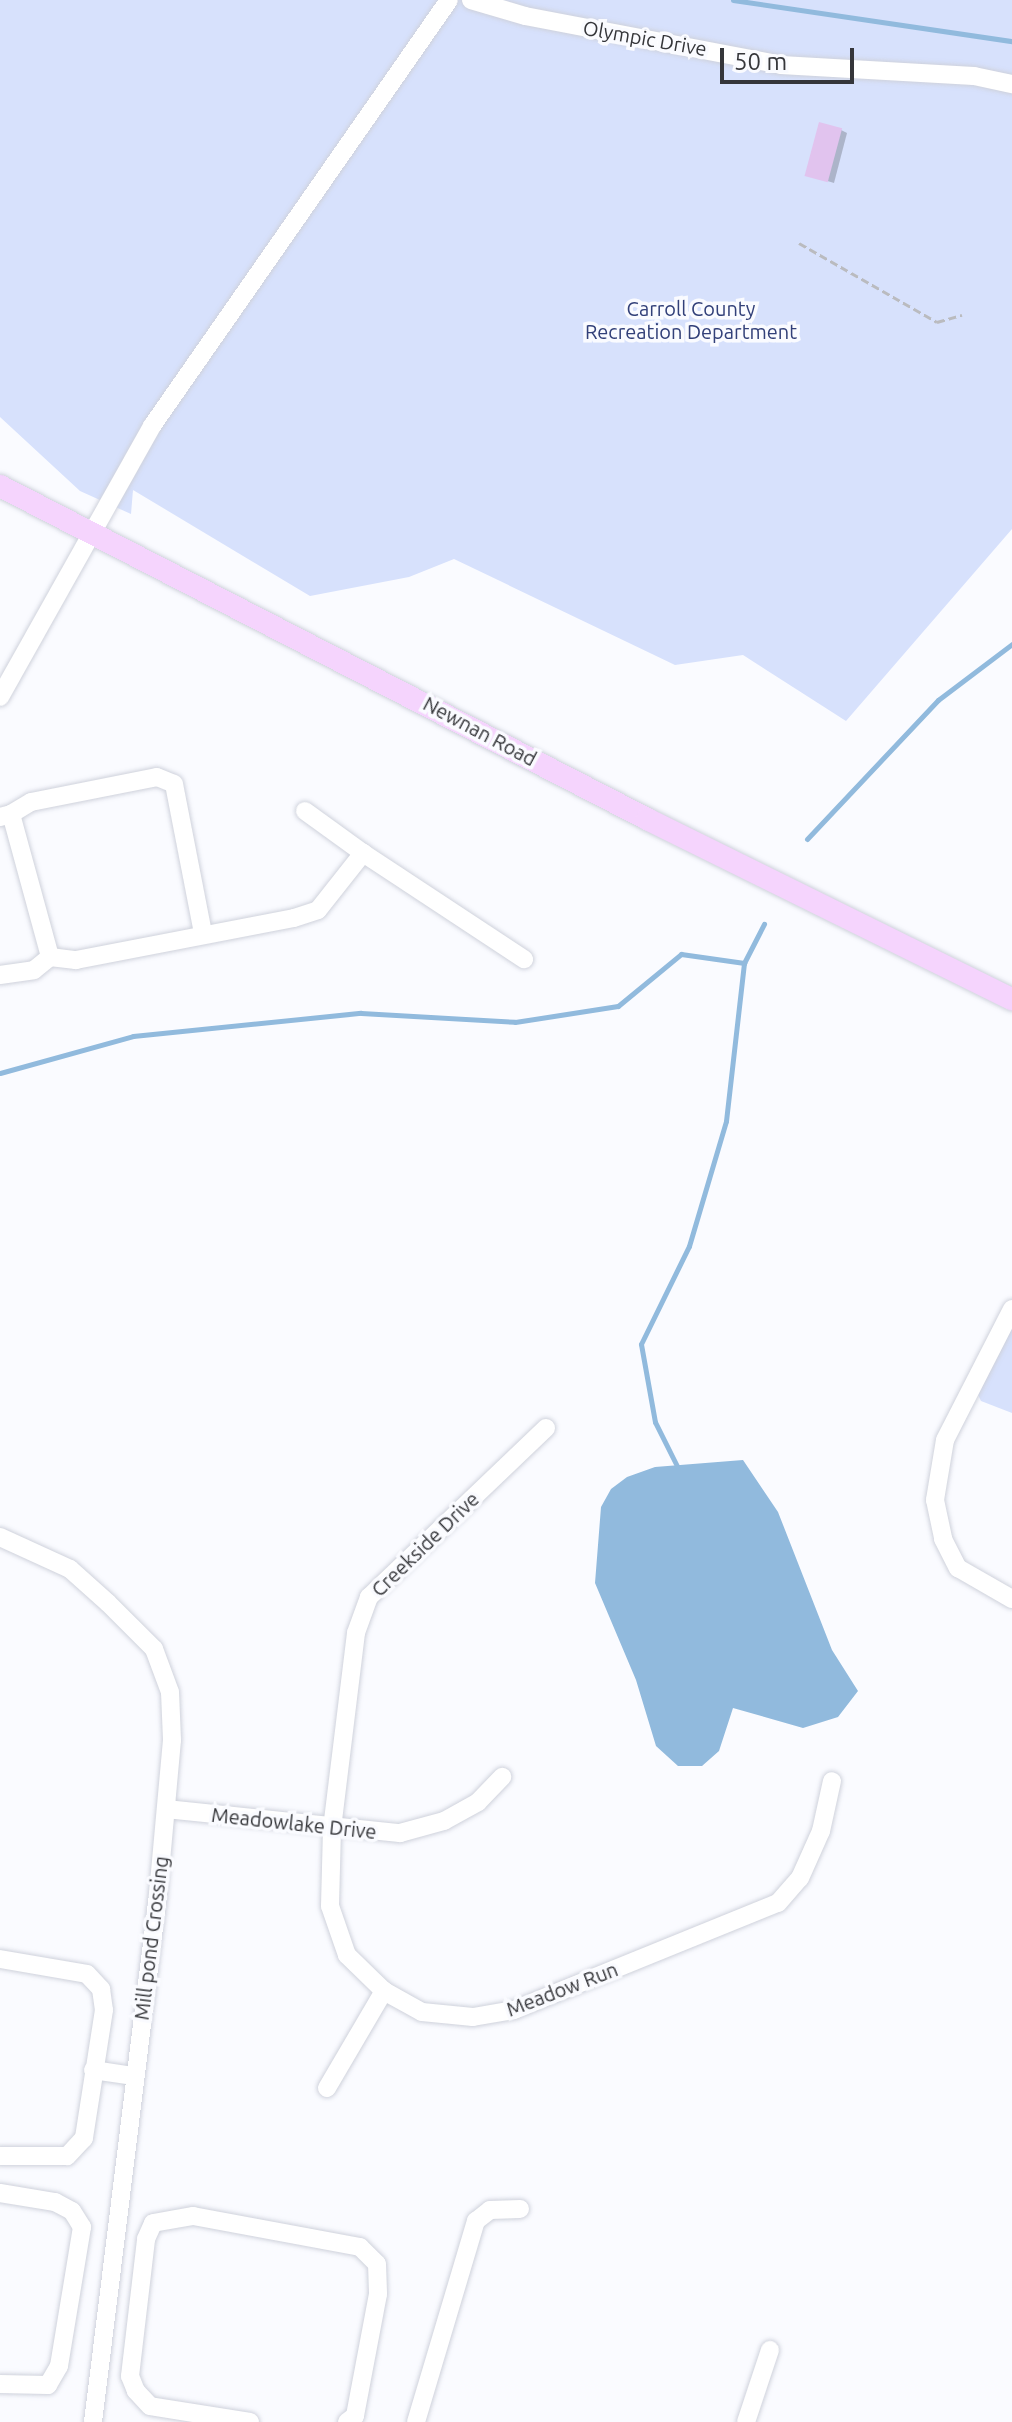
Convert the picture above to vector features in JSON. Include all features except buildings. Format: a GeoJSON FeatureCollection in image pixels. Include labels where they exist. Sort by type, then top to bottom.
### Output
{"type":"FeatureCollection","features":[{"type":"Feature","properties":{"kind":"main road","name":"Newnan Road"},"geometry":{"type":"LineString","coordinates":[[0,486],[960,977],[1012,999]]}},
{"type":"Feature","properties":{"kind":"main road","name":"Newnan Road"},"geometry":{"type":"LineString","coordinates":[[960,977],[1012,1010]]}},
{"type":"Feature","properties":{"kind":"street"},"geometry":{"type":"LineString","coordinates":[[0,697],[95,534],[152,426],[449,0]]}},
{"type":"Feature","properties":{"kind":"street","name":"Olympic Drive"},"geometry":{"type":"LineString","coordinates":[[471,0],[525,16],[781,65],[974,76],[1012,84]]}},
{"type":"Feature","properties":{"kind":"street"},"geometry":{"type":"LineString","coordinates":[[50,957],[5,815],[31,802],[157,777],[174,784],[203,933]]}},
{"type":"Feature","properties":{"kind":"street"},"geometry":{"type":"LineString","coordinates":[[305,811],[524,959]]}},
{"type":"Feature","properties":{"kind":"street"},"geometry":{"type":"LineString","coordinates":[[0,975],[34,970],[50,957],[76,960],[318,910],[363,853]]}},
{"type":"Feature","properties":{"kind":"street"},"geometry":{"type":"LineString","coordinates":[[1012,1309],[945,1440],[935,1500],[943,1539],[958,1568],[1012,1599]]}},
{"type":"Feature","properties":{"kind":"street","name":"Creekside Drive"},"geometry":{"type":"LineString","coordinates":[[332,1829],[356,1633],[369,1597],[546,1428]]}},
{"type":"Feature","properties":{"kind":"street","name":"Mill pond Crossing"},"geometry":{"type":"LineString","coordinates":[[0,1537],[70,1569],[154,1649],[170,1692],[166,1809],[93,2422]]}},
{"type":"Feature","properties":{"kind":"street","name":"Meadowlake Drive"},"geometry":{"type":"LineString","coordinates":[[166,1809],[332,1829],[400,1833],[444,1821],[478,1802],[502,1777]]}},
{"type":"Feature","properties":{"kind":"street","name":"Meadow Run"},"geometry":{"type":"LineString","coordinates":[[332,1829],[330,1906],[347,1955],[384,1991],[422,2012],[473,2017],[514,2010],[778,1903],[800,1878],[821,1831],[832,1781]]}},
{"type":"Feature","properties":{"kind":"street"},"geometry":{"type":"LineString","coordinates":[[0,1959],[68,1968],[87,1974],[101,1989],[104,2010],[84,2138],[67,2156],[0,2156]]}},
{"type":"Feature","properties":{"kind":"street"},"geometry":{"type":"LineString","coordinates":[[327,2088],[384,1991]]}},
{"type":"Feature","properties":{"kind":"street"},"geometry":{"type":"LineString","coordinates":[[93,2070],[133,2076]]}},
{"type":"Feature","properties":{"kind":"street"},"geometry":{"type":"LineString","coordinates":[[0,2193],[55,2202],[72,2211],[82,2227],[59,2366],[48,2385],[0,2384]]}},
{"type":"Feature","properties":{"kind":"street"},"geometry":{"type":"LineString","coordinates":[[416,2422],[476,2221],[490,2210],[520,2209]]}},
{"type":"Feature","properties":{"kind":"street"},"geometry":{"type":"LineString","coordinates":[[250,2422],[150,2406],[136,2391],[130,2376],[146,2239],[153,2223],[169,2216],[360,2247],[377,2264],[378,2294],[355,2416],[347,2422]]}},
{"type":"Feature","properties":{"kind":"street"},"geometry":{"type":"LineString","coordinates":[[70,2302],[138,2298]]}},
{"type":"Feature","properties":{"kind":"street"},"geometry":{"type":"LineString","coordinates":[[746,2422],[770,2350]]}},
{"type":"Feature","properties":{"kind":"path"},"geometry":{"type":"LineString","coordinates":[[799,243],[937,322],[962,315]]}},
{"type":"Feature","properties":{"kind":"green space","name":"Carroll County Recreation Department"},"geometry":{"type":"Polygon","coordinates":[[[0,0],[1012,0],[1012,529],[846,721],[743,655],[675,665],[454,559],[409,577],[310,596],[133,490],[131,514],[80,491],[0,417],[0,0]]]}},
{"type":"Feature","properties":{"kind":"green space"},"geometry":{"type":"Polygon","coordinates":[[[1012,1317],[1012,1413],[981,1401],[973,1384],[1012,1317]]]}},
{"type":"Feature","properties":{"kind":"shaded area"},"geometry":{"type":"Polygon","coordinates":[[[743,1460],[778,1512],[832,1650],[858,1691],[838,1717],[803,1728],[733,1708],[719,1751],[702,1766],[678,1766],[656,1746],[636,1680],[595,1583],[601,1507],[611,1489],[627,1477],[655,1467],[743,1460]]]}},
{"type":"Feature","properties":{"kind":"waterway"},"geometry":{"type":"LineString","coordinates":[[733,0],[1012,41]]}},
{"type":"Feature","properties":{"kind":"waterway"},"geometry":{"type":"LineString","coordinates":[[807,839],[938,700],[1012,644]]}},
{"type":"Feature","properties":{"kind":"waterway"},"geometry":{"type":"LineString","coordinates":[[677,1466],[655,1422],[641,1344],[689,1246],[726,1121],[744,963],[764,924]]}},
{"type":"Feature","properties":{"kind":"waterway"},"geometry":{"type":"LineString","coordinates":[[0,1073],[133,1036],[361,1013],[515,1022],[618,1006],[681,954],[744,963]]}}]}
